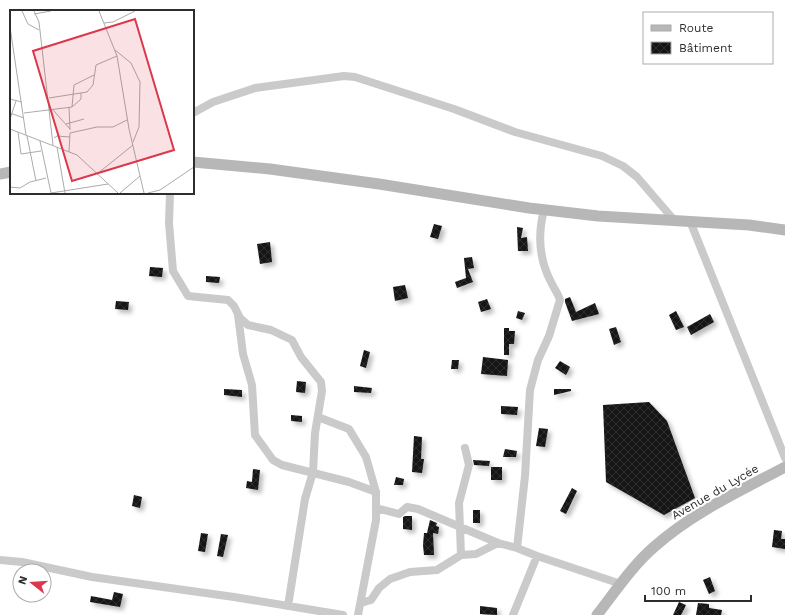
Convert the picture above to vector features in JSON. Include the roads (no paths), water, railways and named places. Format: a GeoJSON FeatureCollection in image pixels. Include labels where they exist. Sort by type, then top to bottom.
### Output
{"type":"FeatureCollection","features":[{"type":"Feature","properties":{"kind":"main road"},"geometry":{"type":"LineString","coordinates":[[194,162],[278,170],[544,210],[598,216],[749,225],[785,230]]}},
{"type":"Feature","properties":{"kind":"main road"},"geometry":{"type":"LineString","coordinates":[[0,174],[10,172]]}},
{"type":"Feature","properties":{"kind":"main road","name":"Avenue du Lycée"},"geometry":{"type":"LineString","coordinates":[[597,615],[621,584],[649,552],[674,531],[708,509],[785,467]]}},
{"type":"Feature","properties":{"kind":"street"},"geometry":{"type":"LineString","coordinates":[[194,112],[213,102],[255,88],[344,76],[355,77],[454,109],[515,132],[602,156],[623,166],[637,177],[674,220]]}},
{"type":"Feature","properties":{"kind":"street"},"geometry":{"type":"LineString","coordinates":[[170,194],[169,223],[175,275],[188,296],[224,298],[231,302],[238,314],[248,325],[271,330],[292,340],[301,357],[321,382],[322,391],[313,472],[305,499],[288,606]]}},
{"type":"Feature","properties":{"kind":"street"},"geometry":{"type":"LineString","coordinates":[[517,548],[525,476],[530,390],[536,365],[549,336],[560,300],[550,280],[541,253],[540,224],[544,210]]}},
{"type":"Feature","properties":{"kind":"street"},"geometry":{"type":"LineString","coordinates":[[690,221],[737,343],[785,458]]}},
{"type":"Feature","properties":{"kind":"street"},"geometry":{"type":"LineString","coordinates":[[238,314],[243,354],[252,385],[254,430],[257,440],[278,464],[349,482],[376,492]]}},
{"type":"Feature","properties":{"kind":"street"},"geometry":{"type":"LineString","coordinates":[[318,417],[349,429],[366,457],[376,492],[372,546],[358,615]]}},
{"type":"Feature","properties":{"kind":"street"},"geometry":{"type":"LineString","coordinates":[[461,555],[459,503],[469,465],[465,448]]}},
{"type":"Feature","properties":{"kind":"street"},"geometry":{"type":"LineString","coordinates":[[376,508],[399,514],[405,508],[413,508],[461,526],[498,543],[517,548],[536,556],[621,584]]}},
{"type":"Feature","properties":{"kind":"street"},"geometry":{"type":"LineString","coordinates":[[360,603],[371,600],[379,588],[390,579],[410,572],[437,570],[461,555],[476,554],[498,543]]}},
{"type":"Feature","properties":{"kind":"street"},"geometry":{"type":"LineString","coordinates":[[513,615],[536,556]]}},
{"type":"Feature","properties":{"kind":"street"},"geometry":{"type":"LineString","coordinates":[[0,560],[22,562],[92,577],[234,597],[343,615]]}}]}
